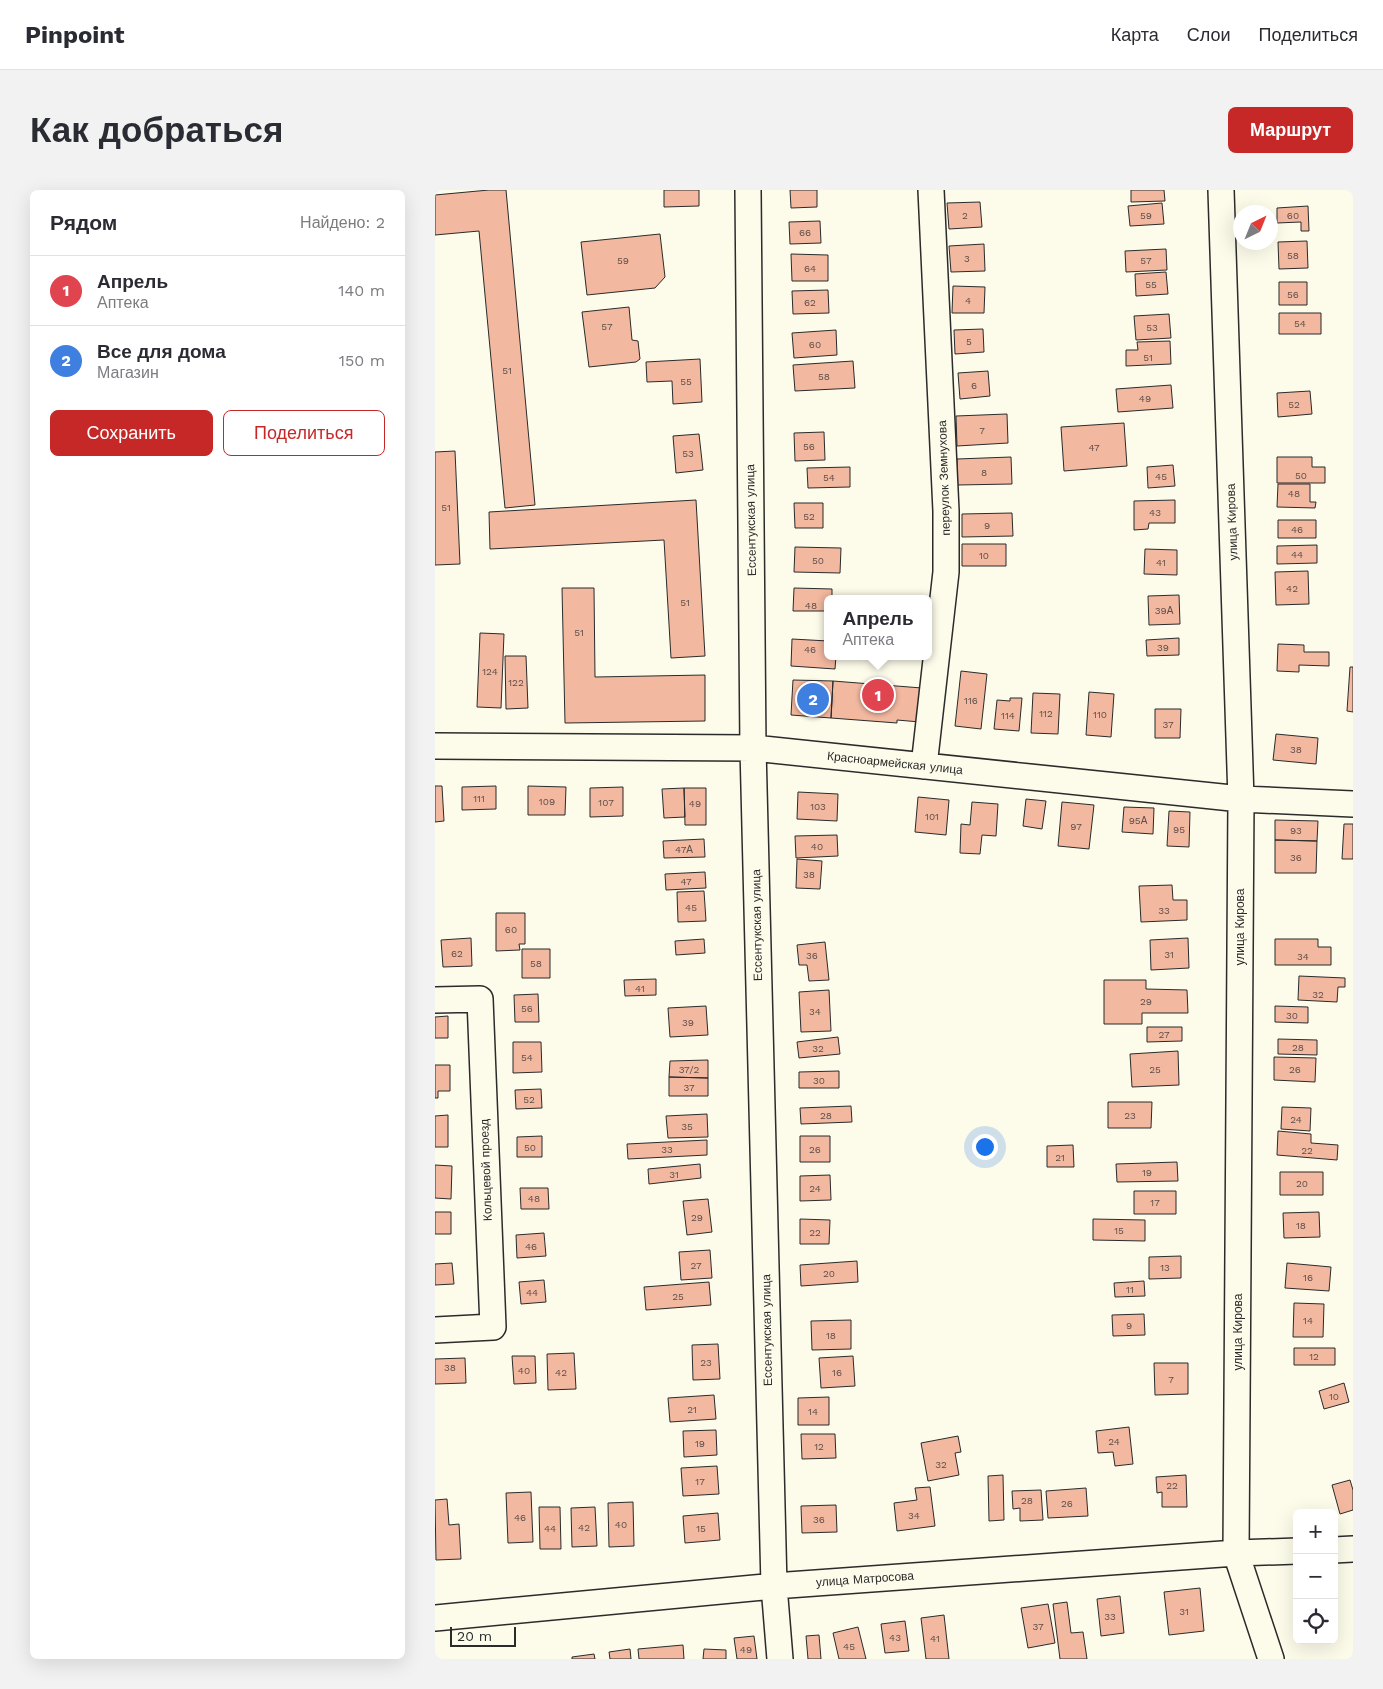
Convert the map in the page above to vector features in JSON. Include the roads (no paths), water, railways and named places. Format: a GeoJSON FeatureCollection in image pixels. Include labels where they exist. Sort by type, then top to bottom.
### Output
{"type":"FeatureCollection","features":[{"type":"Feature","properties":{"kind":"street","name":"Ессентукская улица"},"geometry":{"type":"LineString","coordinates":[[747,190],[753,748],[774,1586],[780,1659]]}},
{"type":"Feature","properties":{"kind":"street","name":"переулок Земнухова"},"geometry":{"type":"LineString","coordinates":[[924,766],[946,572],[947,511],[931,190]]}},
{"type":"Feature","properties":{"kind":"street","name":"улица Кирова"},"geometry":{"type":"LineString","coordinates":[[1221,190],[1241,799],[1236,1553],[1271,1659]]}},
{"type":"Feature","properties":{"kind":"street","name":"Красноармейская улица"},"geometry":{"type":"LineString","coordinates":[[435,746],[753,748],[1241,799],[1353,804]]}},
{"type":"Feature","properties":{"kind":"street","name":"Кольцевой проезд"},"geometry":{"type":"LineString","coordinates":[[435,1000],[480,999],[493,1327],[435,1330]]}},
{"type":"Feature","properties":{"kind":"street"},"geometry":{"type":"LineString","coordinates":[[1338,1550],[1353,1549]]}},
{"type":"Feature","properties":{"kind":"street","name":"улица Матросова"},"geometry":{"type":"LineString","coordinates":[[435,1618],[774,1586],[1236,1553],[1293,1551]]}},
{"type":"Feature","properties":{"kind":"place","name":"Апрель"},"geometry":{"type":"Point","coordinates":[878,695]}},
{"type":"Feature","properties":{"kind":"place","name":"Все для дома"},"geometry":{"type":"Point","coordinates":[813,699]}}]}
